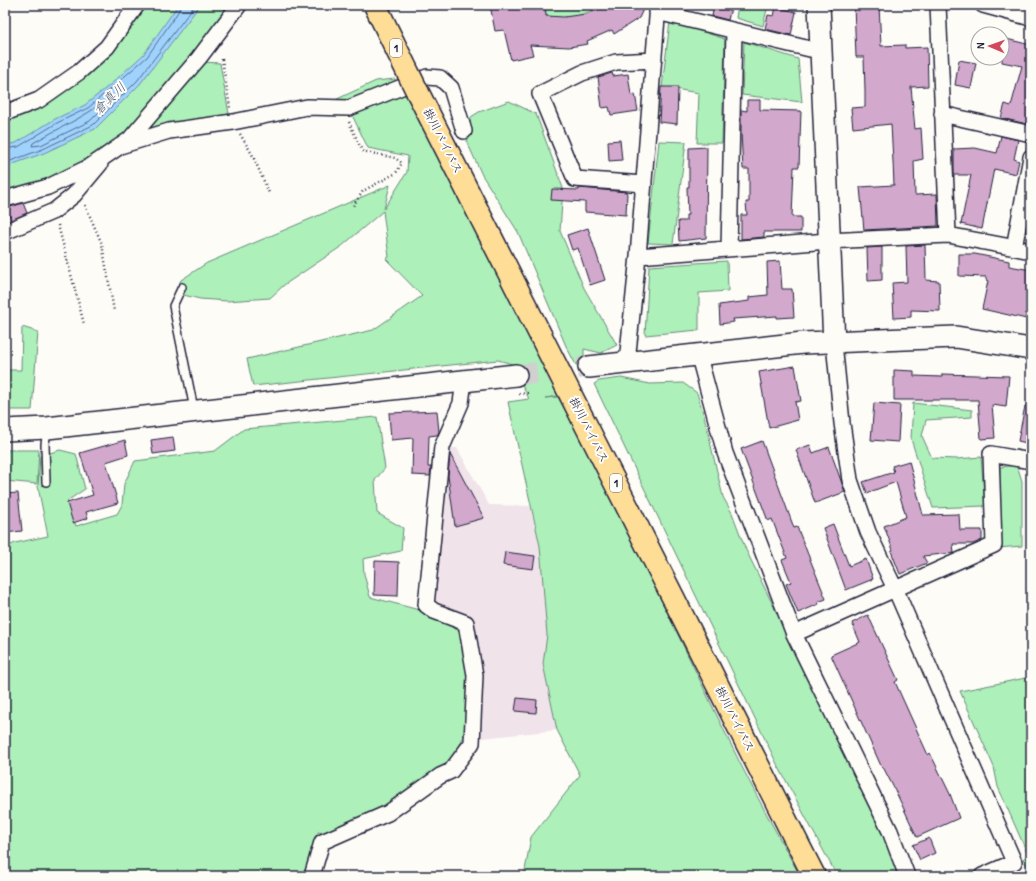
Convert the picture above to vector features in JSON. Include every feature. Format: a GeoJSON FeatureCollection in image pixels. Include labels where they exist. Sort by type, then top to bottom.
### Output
{"type":"FeatureCollection","features":[{"type":"Feature","properties":{"kind":"highway","name":"掛川バイパス"},"geometry":{"type":"LineString","coordinates":[[375,5],[814,876]]}},
{"type":"Feature","properties":{"kind":"street"},"geometry":{"type":"LineString","coordinates":[[5,113],[39,100],[80,72],[107,47],[137,5]]}},
{"type":"Feature","properties":{"kind":"street"},"geometry":{"type":"LineString","coordinates":[[5,199],[48,187],[91,166],[129,140],[199,58],[239,5]]}},
{"type":"Feature","properties":{"kind":"street"},"geometry":{"type":"LineString","coordinates":[[819,5],[828,241],[834,343],[842,423],[850,480],[868,532],[895,588],[1014,862],[982,876]]}},
{"type":"Feature","properties":{"kind":"street"},"geometry":{"type":"LineString","coordinates":[[938,5],[948,235]]}},
{"type":"Feature","properties":{"kind":"street"},"geometry":{"type":"LineString","coordinates":[[983,5],[1031,18]]}},
{"type":"Feature","properties":{"kind":"street"},"geometry":{"type":"LineString","coordinates":[[627,362],[638,256],[658,9],[734,31],[810,49],[821,49]]}},
{"type":"Feature","properties":{"kind":"street"},"geometry":{"type":"LineString","coordinates":[[729,249],[734,31]]}},
{"type":"Feature","properties":{"kind":"street"},"geometry":{"type":"LineString","coordinates":[[644,184],[575,179],[540,94],[582,73],[609,64],[654,60]]}},
{"type":"Feature","properties":{"kind":"street"},"geometry":{"type":"LineString","coordinates":[[120,146],[169,131],[233,122],[306,107],[349,108],[427,77],[440,78],[451,88],[464,132]]}},
{"type":"Feature","properties":{"kind":"street"},"geometry":{"type":"LineString","coordinates":[[942,114],[1031,134]]}},
{"type":"Feature","properties":{"kind":"street"},"geometry":{"type":"LineString","coordinates":[[5,232],[54,211],[78,190],[107,155]]}},
{"type":"Feature","properties":{"kind":"street"},"geometry":{"type":"LineString","coordinates":[[1014,248],[1031,157]]}},
{"type":"Feature","properties":{"kind":"street"},"geometry":{"type":"LineString","coordinates":[[638,256],[828,241],[948,235],[1031,251]]}},
{"type":"Feature","properties":{"kind":"street"},"geometry":{"type":"LineString","coordinates":[[589,367],[803,343],[834,343],[956,337],[1031,349]]}},
{"type":"Feature","properties":{"kind":"street"},"geometry":{"type":"LineString","coordinates":[[698,354],[725,453],[794,634],[890,831],[907,876]]}},
{"type":"Feature","properties":{"kind":"street"},"geometry":{"type":"LineString","coordinates":[[5,430],[47,428],[516,375]]}},
{"type":"Feature","properties":{"kind":"street"},"geometry":{"type":"LineString","coordinates":[[312,876],[322,842],[388,813],[440,776],[451,771],[472,743],[475,675],[466,623],[434,611],[426,605],[442,448],[461,403],[464,381]]}},
{"type":"Feature","properties":{"kind":"street"},"geometry":{"type":"LineString","coordinates":[[794,634],[994,545],[991,454],[1031,461]]}},
{"type":"Feature","properties":{"kind":"lane"},"geometry":{"type":"LineString","coordinates":[[182,287],[173,306],[194,411]]}},
{"type":"Feature","properties":{"kind":"lane"},"geometry":{"type":"LineString","coordinates":[[46,482],[45,444],[47,428]]}},
{"type":"Feature","properties":{"kind":"path"},"geometry":{"type":"LineString","coordinates":[[222,59],[233,122],[252,154],[270,195]]}},
{"type":"Feature","properties":{"kind":"path"},"geometry":{"type":"LineString","coordinates":[[342,107],[362,151],[396,158],[402,163],[396,173],[363,191],[353,206]]}},
{"type":"Feature","properties":{"kind":"path"},"geometry":{"type":"LineString","coordinates":[[78,190],[102,244],[114,311]]}},
{"type":"Feature","properties":{"kind":"path"},"geometry":{"type":"LineString","coordinates":[[54,211],[84,324]]}},
{"type":"Feature","properties":{"kind":"shaded area"},"geometry":{"type":"Polygon","coordinates":[[[442,447],[457,448],[489,505],[530,506],[540,546],[547,635],[543,664],[557,730],[472,739],[469,623],[426,605],[442,447]]]}},
{"type":"Feature","properties":{"kind":"green space"},"geometry":{"type":"Polygon","coordinates":[[[140,5],[229,5],[129,140],[62,180],[5,196],[5,115],[85,67],[140,5]]]}},
{"type":"Feature","properties":{"kind":"green space"},"geometry":{"type":"Polygon","coordinates":[[[545,5],[605,5],[584,14],[560,18],[546,15],[545,5]]]}},
{"type":"Feature","properties":{"kind":"green space"},"geometry":{"type":"Polygon","coordinates":[[[738,5],[768,5],[763,26],[736,18],[738,5]]]}},
{"type":"Feature","properties":{"kind":"green space"},"geometry":{"type":"Polygon","coordinates":[[[670,21],[725,39],[722,143],[697,143],[699,93],[662,87],[670,21]]]}},
{"type":"Feature","properties":{"kind":"green space"},"geometry":{"type":"Polygon","coordinates":[[[744,42],[798,59],[802,102],[742,95],[744,42]]]}},
{"type":"Feature","properties":{"kind":"green space"},"geometry":{"type":"Polygon","coordinates":[[[201,62],[220,63],[229,114],[139,136],[201,62]]]}},
{"type":"Feature","properties":{"kind":"green space"},"geometry":{"type":"Polygon","coordinates":[[[395,79],[411,101],[558,396],[545,398],[558,397],[629,533],[740,763],[800,876],[524,876],[531,837],[580,775],[557,730],[543,664],[547,635],[540,546],[508,402],[529,399],[512,364],[498,360],[253,386],[247,359],[373,330],[422,296],[386,259],[389,257],[383,211],[342,246],[284,285],[270,298],[227,301],[200,299],[175,293],[181,280],[207,263],[390,185],[384,209],[407,172],[408,156],[368,148],[352,115],[358,111],[357,104],[335,100],[376,81],[395,79]]]}},
{"type":"Feature","properties":{"kind":"green space"},"geometry":{"type":"Polygon","coordinates":[[[509,101],[536,114],[563,188],[560,231],[584,288],[617,345],[601,353],[584,349],[584,366],[576,365],[566,346],[518,232],[482,175],[467,142],[471,117],[479,112],[509,101]]]}},
{"type":"Feature","properties":{"kind":"green space"},"geometry":{"type":"Polygon","coordinates":[[[659,141],[686,142],[673,244],[648,243],[659,141]]]}},
{"type":"Feature","properties":{"kind":"green space"},"geometry":{"type":"Polygon","coordinates":[[[727,261],[728,291],[699,293],[699,330],[645,335],[649,266],[727,261]]]}},
{"type":"Feature","properties":{"kind":"green space"},"geometry":{"type":"Polygon","coordinates":[[[22,327],[38,332],[32,410],[5,410],[5,370],[21,370],[22,327]]]}},
{"type":"Feature","properties":{"kind":"green space"},"geometry":{"type":"Polygon","coordinates":[[[621,378],[650,384],[683,383],[697,393],[704,416],[723,497],[732,513],[746,550],[906,876],[837,876],[776,762],[594,384],[599,381],[621,378]]]}},
{"type":"Feature","properties":{"kind":"green space"},"geometry":{"type":"Polygon","coordinates":[[[913,403],[972,410],[972,417],[926,420],[922,436],[932,458],[957,459],[981,457],[985,506],[933,508],[911,439],[913,403]]]}},
{"type":"Feature","properties":{"kind":"green space"},"geometry":{"type":"Polygon","coordinates":[[[377,417],[385,468],[375,480],[377,513],[403,528],[401,551],[363,559],[364,574],[370,597],[423,611],[468,636],[473,708],[451,771],[338,834],[318,832],[309,876],[5,876],[5,548],[15,543],[48,536],[38,487],[40,456],[60,450],[76,454],[85,489],[67,501],[76,526],[117,514],[122,505],[124,484],[135,461],[215,451],[244,429],[377,417]]]}},
{"type":"Feature","properties":{"kind":"green space"},"geometry":{"type":"Polygon","coordinates":[[[5,450],[39,450],[37,484],[5,481],[5,450]]]}},
{"type":"Feature","properties":{"kind":"green space"},"geometry":{"type":"Polygon","coordinates":[[[1017,465],[1022,481],[1022,546],[998,548],[1000,467],[1017,465]]]}},
{"type":"Feature","properties":{"kind":"green space"},"geometry":{"type":"Polygon","coordinates":[[[1031,677],[1031,872],[1023,859],[1028,855],[998,787],[994,767],[960,691],[1031,677]]]}},
{"type":"Feature","properties":{"kind":"water","name":"倉真川"},"geometry":{"type":"Polygon","coordinates":[[[178,5],[200,5],[140,84],[95,129],[44,153],[5,167],[5,145],[16,143],[55,119],[85,105],[111,84],[144,54],[178,5]]]}},
{"type":"Feature","properties":{"kind":"building"},"geometry":{"type":"Polygon","coordinates":[[[490,5],[545,5],[546,16],[564,17],[586,14],[605,5],[645,5],[639,18],[614,34],[612,30],[587,41],[588,44],[569,47],[530,45],[533,55],[511,60],[504,30],[495,31],[490,5]]]}},
{"type":"Feature","properties":{"kind":"building"},"geometry":{"type":"Polygon","coordinates":[[[714,5],[731,8],[728,20],[712,16],[714,5]]]}},
{"type":"Feature","properties":{"kind":"building"},"geometry":{"type":"Polygon","coordinates":[[[854,5],[879,5],[881,46],[905,45],[905,48],[927,47],[928,86],[911,87],[915,129],[921,128],[923,159],[914,161],[915,195],[937,194],[938,226],[864,230],[860,187],[894,185],[893,162],[891,124],[853,128],[851,108],[865,107],[864,57],[856,57],[854,5]]]}},
{"type":"Feature","properties":{"kind":"building"},"geometry":{"type":"Polygon","coordinates":[[[776,7],[796,12],[791,35],[765,29],[768,15],[774,16],[776,7]]]}},
{"type":"Feature","properties":{"kind":"building"},"geometry":{"type":"Polygon","coordinates":[[[1010,40],[1031,45],[1031,125],[1001,118],[1005,104],[1011,106],[1022,66],[1010,64],[1010,40]]]}},
{"type":"Feature","properties":{"kind":"building"},"geometry":{"type":"Polygon","coordinates":[[[959,60],[970,62],[970,66],[975,66],[971,88],[955,85],[959,60]]]}},
{"type":"Feature","properties":{"kind":"building"},"geometry":{"type":"Polygon","coordinates":[[[612,73],[613,76],[628,74],[631,95],[635,94],[638,111],[611,115],[609,107],[602,108],[598,77],[612,73]]]}},
{"type":"Feature","properties":{"kind":"building"},"geometry":{"type":"Polygon","coordinates":[[[661,87],[678,87],[677,124],[659,122],[661,87]]]}},
{"type":"Feature","properties":{"kind":"building"},"geometry":{"type":"Polygon","coordinates":[[[747,100],[760,100],[760,110],[801,111],[799,167],[794,167],[792,217],[801,217],[801,232],[764,232],[764,237],[741,239],[741,215],[747,215],[746,202],[749,202],[749,169],[743,169],[741,133],[741,110],[747,111],[747,100]]]}},
{"type":"Feature","properties":{"kind":"building"},"geometry":{"type":"Polygon","coordinates":[[[1001,136],[1018,140],[1014,159],[1019,161],[1016,174],[994,169],[982,229],[961,224],[971,175],[954,175],[954,149],[975,148],[997,153],[1001,136]]]}},
{"type":"Feature","properties":{"kind":"building"},"geometry":{"type":"Polygon","coordinates":[[[620,140],[622,160],[609,161],[608,141],[620,140]]]}},
{"type":"Feature","properties":{"kind":"building"},"geometry":{"type":"Polygon","coordinates":[[[707,147],[706,238],[679,241],[678,221],[686,221],[686,215],[688,215],[687,187],[689,187],[689,148],[707,147]]]}},
{"type":"Feature","properties":{"kind":"building"},"geometry":{"type":"Polygon","coordinates":[[[579,188],[627,192],[626,215],[585,212],[585,202],[551,200],[552,189],[579,190],[579,188]]]}},
{"type":"Feature","properties":{"kind":"building"},"geometry":{"type":"Polygon","coordinates":[[[23,203],[27,213],[11,220],[7,208],[23,203]]]}},
{"type":"Feature","properties":{"kind":"building"},"geometry":{"type":"Polygon","coordinates":[[[588,228],[605,280],[590,285],[578,248],[572,250],[567,235],[588,228]]]}},
{"type":"Feature","properties":{"kind":"building"},"geometry":{"type":"Polygon","coordinates":[[[925,245],[926,280],[939,281],[940,311],[911,310],[911,317],[894,318],[892,283],[907,282],[906,246],[925,245]]]}},
{"type":"Feature","properties":{"kind":"building"},"geometry":{"type":"Polygon","coordinates":[[[882,247],[882,280],[868,281],[867,248],[882,247]]]}},
{"type":"Feature","properties":{"kind":"building"},"geometry":{"type":"Polygon","coordinates":[[[959,254],[975,254],[1009,261],[1009,266],[1031,270],[1031,320],[982,309],[988,281],[986,280],[986,277],[959,276],[959,254]]]}},
{"type":"Feature","properties":{"kind":"building"},"geometry":{"type":"Polygon","coordinates":[[[780,261],[782,289],[792,289],[794,317],[777,318],[777,316],[733,319],[734,322],[720,324],[719,305],[749,301],[749,297],[768,295],[767,262],[780,261]]]}},
{"type":"Feature","properties":{"kind":"building"},"geometry":{"type":"Polygon","coordinates":[[[795,366],[801,401],[795,402],[798,420],[769,428],[759,372],[795,366]]]}},
{"type":"Feature","properties":{"kind":"building"},"geometry":{"type":"Polygon","coordinates":[[[894,370],[914,371],[914,376],[942,377],[942,374],[1009,376],[1006,407],[992,405],[995,438],[981,439],[978,400],[894,400],[894,370]]]}},
{"type":"Feature","properties":{"kind":"building"},"geometry":{"type":"Polygon","coordinates":[[[874,403],[900,405],[898,442],[871,440],[874,403]]]}},
{"type":"Feature","properties":{"kind":"building"},"geometry":{"type":"Polygon","coordinates":[[[1025,406],[1031,406],[1031,444],[1018,441],[1025,406]]]}},
{"type":"Feature","properties":{"kind":"building"},"geometry":{"type":"Polygon","coordinates":[[[437,411],[439,432],[437,435],[429,436],[428,467],[431,467],[430,476],[412,475],[413,438],[391,440],[389,413],[437,411]]]}},
{"type":"Feature","properties":{"kind":"building"},"geometry":{"type":"Polygon","coordinates":[[[173,437],[175,451],[153,454],[151,440],[173,437]]]}},
{"type":"Feature","properties":{"kind":"building"},"geometry":{"type":"Polygon","coordinates":[[[125,440],[128,455],[106,462],[118,503],[86,512],[88,518],[73,523],[67,503],[93,495],[80,453],[125,440]]]}},
{"type":"Feature","properties":{"kind":"building"},"geometry":{"type":"Polygon","coordinates":[[[762,441],[794,528],[797,527],[826,599],[818,602],[819,604],[798,613],[786,584],[791,582],[782,560],[787,558],[772,519],[768,521],[741,449],[762,441]]]}},
{"type":"Feature","properties":{"kind":"building"},"geometry":{"type":"Polygon","coordinates":[[[810,445],[813,453],[829,447],[845,492],[815,503],[796,450],[810,445]]]}},
{"type":"Feature","properties":{"kind":"building"},"geometry":{"type":"Polygon","coordinates":[[[450,454],[484,518],[455,526],[448,476],[450,454]]]}},
{"type":"Feature","properties":{"kind":"building"},"geometry":{"type":"Polygon","coordinates":[[[909,461],[923,515],[959,514],[960,530],[982,530],[982,540],[973,544],[953,544],[954,553],[923,556],[927,563],[900,574],[891,551],[893,550],[884,526],[906,517],[896,482],[867,493],[863,482],[894,472],[892,466],[909,461]]]}},
{"type":"Feature","properties":{"kind":"building"},"geometry":{"type":"Polygon","coordinates":[[[18,493],[22,531],[5,533],[5,494],[18,493]]]}},
{"type":"Feature","properties":{"kind":"building"},"geometry":{"type":"Polygon","coordinates":[[[833,524],[849,566],[866,559],[873,579],[846,590],[823,528],[833,524]]]}},
{"type":"Feature","properties":{"kind":"building"},"geometry":{"type":"Polygon","coordinates":[[[505,552],[535,556],[533,569],[503,565],[505,552]]]}},
{"type":"Feature","properties":{"kind":"building"},"geometry":{"type":"Polygon","coordinates":[[[375,561],[399,562],[398,596],[374,595],[375,561]]]}},
{"type":"Feature","properties":{"kind":"building"},"geometry":{"type":"Polygon","coordinates":[[[868,615],[898,680],[895,682],[928,755],[930,753],[950,794],[959,818],[917,837],[895,790],[883,767],[882,768],[831,655],[860,642],[852,623],[868,615]]]}},
{"type":"Feature","properties":{"kind":"building"},"geometry":{"type":"Polygon","coordinates":[[[517,698],[537,700],[536,713],[515,711],[517,698]]]}},
{"type":"Feature","properties":{"kind":"building"},"geometry":{"type":"Polygon","coordinates":[[[929,838],[935,853],[920,860],[913,845],[929,838]]]}},
{"type":"Feature","properties":{"kind":"tunnel"},"geometry":{"type":"LineString","coordinates":[[516,375],[589,367]]}}]}
